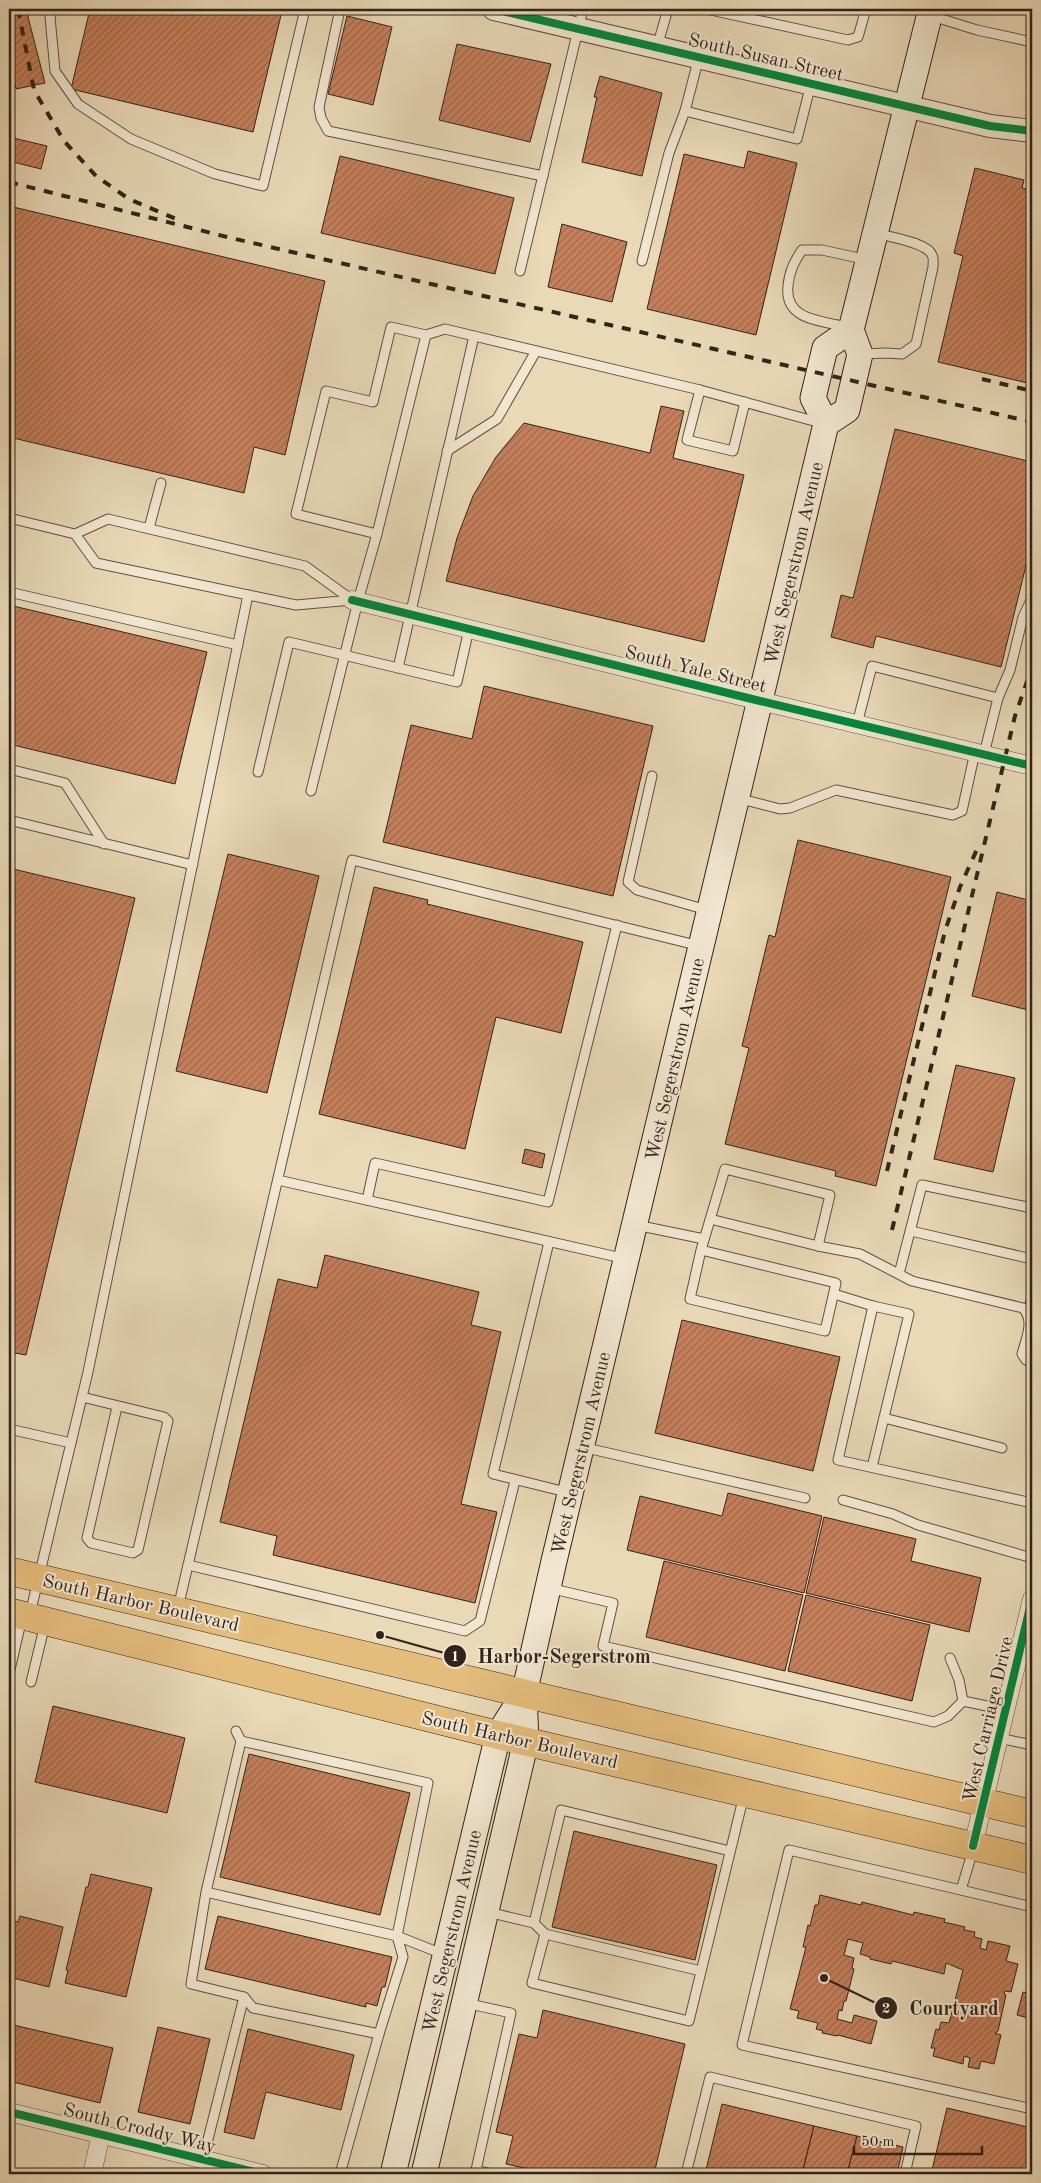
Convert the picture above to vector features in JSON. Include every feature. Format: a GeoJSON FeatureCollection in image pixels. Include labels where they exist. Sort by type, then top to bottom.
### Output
{"type":"FeatureCollection","features":[{"type":"Feature","properties":{"kind":"main road"},"geometry":{"type":"LineString","coordinates":[[852,329],[825,348],[813,398],[826,424],[847,410],[860,354],[852,329],[930,12]]}},
{"type":"Feature","properties":{"kind":"main road","name":"West Segerstrom Avenue"},"geometry":{"type":"LineString","coordinates":[[424,2174],[526,1741],[524,1694],[548,1588],[826,424]]}},
{"type":"Feature","properties":{"kind":"main road","name":"South Harbor Boulevard"},"geometry":{"type":"LineString","coordinates":[[9,1571],[1032,1814]]}},
{"type":"Feature","properties":{"kind":"main road","name":"South Harbor Boulevard"},"geometry":{"type":"LineString","coordinates":[[26,1616],[498,1735],[1032,1860]]}},
{"type":"Feature","properties":{"kind":"main road","name":"West Segerstrom Avenue"},"geometry":{"type":"LineString","coordinates":[[393,2174],[498,1735],[524,1694]]}},
{"type":"Feature","properties":{"kind":"street","name":"South Susan Street"},"geometry":{"type":"LineString","coordinates":[[494,9],[548,18],[581,19],[657,47],[990,126],[1032,131]]}},
{"type":"Feature","properties":{"kind":"street","name":"South Yale Street"},"geometry":{"type":"LineString","coordinates":[[355,600],[760,701],[1032,766]]}},
{"type":"Feature","properties":{"kind":"street","name":"West Carriage Drive"},"geometry":{"type":"LineString","coordinates":[[974,1846],[1032,1599]]}},
{"type":"Feature","properties":{"kind":"street","name":"South Croddy Way"},"geometry":{"type":"LineString","coordinates":[[9,2112],[263,2174]]}},
{"type":"Feature","properties":{"kind":"street"},"geometry":{"type":"LineString","coordinates":[[92,2174],[101,2134]]}},
{"type":"Feature","properties":{"kind":"lane"},"geometry":{"type":"LineString","coordinates":[[53,9],[50,17],[55,70],[78,104],[131,139],[215,174],[263,186],[305,9]]}},
{"type":"Feature","properties":{"kind":"lane"},"geometry":{"type":"LineString","coordinates":[[340,9],[319,107],[321,118],[328,131],[543,176]]}},
{"type":"Feature","properties":{"kind":"lane"},"geometry":{"type":"LineString","coordinates":[[657,47],[668,9]]}},
{"type":"Feature","properties":{"kind":"lane"},"geometry":{"type":"LineString","coordinates":[[706,9],[848,40],[858,37],[866,9]]}},
{"type":"Feature","properties":{"kind":"lane"},"geometry":{"type":"LineString","coordinates":[[930,12],[977,30],[1032,42]]}},
{"type":"Feature","properties":{"kind":"lane"},"geometry":{"type":"LineString","coordinates":[[520,271],[581,19]]}},
{"type":"Feature","properties":{"kind":"lane"},"geometry":{"type":"LineString","coordinates":[[642,261],[669,153],[685,110],[699,57]]}},
{"type":"Feature","properties":{"kind":"lane"},"geometry":{"type":"LineString","coordinates":[[685,110],[797,139],[811,84]]}},
{"type":"Feature","properties":{"kind":"lane"},"geometry":{"type":"LineString","coordinates":[[860,354],[886,352],[902,354],[916,344],[933,267],[933,256],[928,249],[919,244],[875,233]]}},
{"type":"Feature","properties":{"kind":"lane"},"geometry":{"type":"LineString","coordinates":[[852,329],[799,314],[791,306],[787,296],[788,280],[794,262],[802,250],[822,250],[868,260]]}},
{"type":"Feature","properties":{"kind":"lane"},"geometry":{"type":"LineString","coordinates":[[377,534],[296,514],[326,391],[373,402],[391,327],[426,335],[445,329],[700,390],[826,424]]}},
{"type":"Feature","properties":{"kind":"lane"},"geometry":{"type":"LineString","coordinates":[[311,791],[345,655],[355,600],[377,534],[426,335]]}},
{"type":"Feature","properties":{"kind":"lane"},"geometry":{"type":"LineString","coordinates":[[398,668],[474,336]]}},
{"type":"Feature","properties":{"kind":"lane"},"geometry":{"type":"LineString","coordinates":[[447,451],[497,419],[536,351]]}},
{"type":"Feature","properties":{"kind":"lane"},"geometry":{"type":"LineString","coordinates":[[700,390],[687,440],[733,451],[745,402]]}},
{"type":"Feature","properties":{"kind":"lane"},"geometry":{"type":"LineString","coordinates":[[149,528],[161,483]]}},
{"type":"Feature","properties":{"kind":"lane"},"geometry":{"type":"LineString","coordinates":[[9,518],[75,534],[108,518],[305,566],[355,600]]}},
{"type":"Feature","properties":{"kind":"lane"},"geometry":{"type":"LineString","coordinates":[[75,534],[96,563],[296,605],[355,600]]}},
{"type":"Feature","properties":{"kind":"lane"},"geometry":{"type":"LineString","coordinates":[[9,592],[238,646]]}},
{"type":"Feature","properties":{"kind":"lane"},"geometry":{"type":"LineString","coordinates":[[9,1674],[38,1578],[82,1397],[248,595]]}},
{"type":"Feature","properties":{"kind":"lane"},"geometry":{"type":"LineString","coordinates":[[737,798],[780,809],[790,808],[836,790],[953,815],[962,812],[979,753],[1010,670],[1023,617],[1032,598]]}},
{"type":"Feature","properties":{"kind":"lane"},"geometry":{"type":"LineString","coordinates":[[258,772],[289,642],[457,682],[470,629]]}},
{"type":"Feature","properties":{"kind":"lane"},"geometry":{"type":"LineString","coordinates":[[857,724],[872,666],[998,698]]}},
{"type":"Feature","properties":{"kind":"lane"},"geometry":{"type":"LineString","coordinates":[[9,769],[65,783],[104,844]]}},
{"type":"Feature","properties":{"kind":"lane"},"geometry":{"type":"LineString","coordinates":[[652,776],[628,882],[637,890],[710,910]]}},
{"type":"Feature","properties":{"kind":"lane"},"geometry":{"type":"LineString","coordinates":[[9,820],[193,866]]}},
{"type":"Feature","properties":{"kind":"lane"},"geometry":{"type":"LineString","coordinates":[[177,1611],[352,860],[701,946]]}},
{"type":"Feature","properties":{"kind":"lane"},"geometry":{"type":"LineString","coordinates":[[367,1200],[375,1163],[548,1202],[617,925]]}},
{"type":"Feature","properties":{"kind":"lane"},"geometry":{"type":"LineString","coordinates":[[701,1250],[836,1283],[825,1331],[690,1299],[701,1250],[725,1169],[830,1195],[818,1246]]}},
{"type":"Feature","properties":{"kind":"lane"},"geometry":{"type":"LineString","coordinates":[[278,1180],[626,1260]]}},
{"type":"Feature","properties":{"kind":"lane"},"geometry":{"type":"LineString","coordinates":[[899,1274],[922,1185],[1032,1208]]}},
{"type":"Feature","properties":{"kind":"lane"},"geometry":{"type":"LineString","coordinates":[[710,1218],[818,1246],[860,1254],[912,1281],[1023,1308],[1028,1313]]}},
{"type":"Feature","properties":{"kind":"lane"},"geometry":{"type":"LineString","coordinates":[[635,1224],[704,1239]]}},
{"type":"Feature","properties":{"kind":"lane"},"geometry":{"type":"LineString","coordinates":[[911,1231],[1032,1259]]}},
{"type":"Feature","properties":{"kind":"lane"},"geometry":{"type":"LineString","coordinates":[[549,1242],[493,1474],[515,1481],[571,1493]]}},
{"type":"Feature","properties":{"kind":"lane"},"geometry":{"type":"LineString","coordinates":[[834,1294],[873,1306],[909,1314],[872,1467]]}},
{"type":"Feature","properties":{"kind":"lane"},"geometry":{"type":"LineString","coordinates":[[1032,1296],[1028,1313],[1030,1326],[1022,1354],[1026,1360],[1032,1362]]}},
{"type":"Feature","properties":{"kind":"lane"},"geometry":{"type":"LineString","coordinates":[[873,1306],[838,1460],[1032,1503]]}},
{"type":"Feature","properties":{"kind":"lane"},"geometry":{"type":"LineString","coordinates":[[82,1397],[164,1417],[168,1421],[138,1550],[133,1553],[91,1544],[87,1538],[117,1406]]}},
{"type":"Feature","properties":{"kind":"lane"},"geometry":{"type":"LineString","coordinates":[[884,1418],[1002,1448]]}},
{"type":"Feature","properties":{"kind":"lane"},"geometry":{"type":"LineString","coordinates":[[9,1429],[71,1443]]}},
{"type":"Feature","properties":{"kind":"lane"},"geometry":{"type":"LineString","coordinates":[[582,1447],[805,1498]]}},
{"type":"Feature","properties":{"kind":"lane"},"geometry":{"type":"LineString","coordinates":[[188,1565],[465,1631],[480,1621],[515,1481]]}},
{"type":"Feature","properties":{"kind":"lane"},"geometry":{"type":"LineString","coordinates":[[843,1500],[1032,1558]]}},
{"type":"Feature","properties":{"kind":"lane"},"geometry":{"type":"LineString","coordinates":[[548,1588],[613,1603],[604,1646],[934,1722],[948,1716],[963,1702]]}},
{"type":"Feature","properties":{"kind":"lane"},"geometry":{"type":"LineString","coordinates":[[26,1616],[31,1682]]}},
{"type":"Feature","properties":{"kind":"lane"},"geometry":{"type":"LineString","coordinates":[[950,1658],[959,1680],[963,1702]]}},
{"type":"Feature","properties":{"kind":"lane"},"geometry":{"type":"LineString","coordinates":[[963,1702],[1006,1710]]}},
{"type":"Feature","properties":{"kind":"lane"},"geometry":{"type":"LineString","coordinates":[[236,1731],[241,1741],[206,1892],[191,1984],[244,1997],[253,2008],[379,2034]]}},
{"type":"Feature","properties":{"kind":"lane"},"geometry":{"type":"LineString","coordinates":[[999,1738],[1032,1745]]}},
{"type":"Feature","properties":{"kind":"lane"},"geometry":{"type":"LineString","coordinates":[[241,1741],[428,1783],[397,1936],[403,1957],[379,2034],[340,2174]]}},
{"type":"Feature","properties":{"kind":"lane"},"geometry":{"type":"LineString","coordinates":[[545,1934],[532,1983],[689,2021],[745,1793]]}},
{"type":"Feature","properties":{"kind":"lane"},"geometry":{"type":"LineString","coordinates":[[534,1923],[561,1810],[730,1851]]}},
{"type":"Feature","properties":{"kind":"lane"},"geometry":{"type":"LineString","coordinates":[[961,1890],[974,1846]]}},
{"type":"Feature","properties":{"kind":"lane"},"geometry":{"type":"LineString","coordinates":[[1032,1907],[789,1850],[742,2045],[1032,2109]]}},
{"type":"Feature","properties":{"kind":"lane"},"geometry":{"type":"LineString","coordinates":[[206,1892],[397,1936],[445,1955]]}},
{"type":"Feature","properties":{"kind":"lane"},"geometry":{"type":"LineString","coordinates":[[486,1912],[534,1923],[545,1934],[701,1971]]}},
{"type":"Feature","properties":{"kind":"lane"},"geometry":{"type":"LineString","coordinates":[[203,2159],[244,1997]]}},
{"type":"Feature","properties":{"kind":"lane"},"geometry":{"type":"LineString","coordinates":[[465,2003],[511,2013],[476,2170],[492,2174]]}},
{"type":"Feature","properties":{"kind":"lane"},"geometry":{"type":"LineString","coordinates":[[686,2174],[710,2077],[916,2126],[905,2174]]}},
{"type":"Feature","properties":{"kind":"building"},"geometry":{"type":"Polygon","coordinates":[[[9,9],[28,9],[28,17],[45,83],[16,89],[9,60],[9,9]]]}},
{"type":"Feature","properties":{"kind":"building"},"geometry":{"type":"Polygon","coordinates":[[[90,9],[272,9],[282,11],[253,132],[71,89],[90,9]]]}},
{"type":"Feature","properties":{"kind":"building"},"geometry":{"type":"Polygon","coordinates":[[[347,16],[392,27],[373,105],[328,94],[347,16]]]}},
{"type":"Feature","properties":{"kind":"building"},"geometry":{"type":"Polygon","coordinates":[[[457,44],[551,64],[530,142],[439,120],[457,44]]]}},
{"type":"Feature","properties":{"kind":"building"},"geometry":{"type":"Polygon","coordinates":[[[600,76],[662,93],[642,176],[582,162],[597,97],[594,97],[600,76]]]}},
{"type":"Feature","properties":{"kind":"building"},"geometry":{"type":"Polygon","coordinates":[[[9,137],[47,146],[41,169],[9,161],[9,137]]]}},
{"type":"Feature","properties":{"kind":"building"},"geometry":{"type":"Polygon","coordinates":[[[748,151],[797,163],[756,335],[647,309],[684,154],[744,168],[748,151]]]}},
{"type":"Feature","properties":{"kind":"building"},"geometry":{"type":"Polygon","coordinates":[[[340,156],[514,198],[495,274],[321,233],[340,156]]]}},
{"type":"Feature","properties":{"kind":"building"},"geometry":{"type":"Polygon","coordinates":[[[975,168],[1024,180],[1022,188],[1032,190],[1032,384],[938,362],[963,256],[954,253],[975,168]]]}},
{"type":"Feature","properties":{"kind":"building"},"geometry":{"type":"Polygon","coordinates":[[[9,206],[325,281],[285,455],[254,447],[244,493],[9,437],[9,206]]]}},
{"type":"Feature","properties":{"kind":"building"},"geometry":{"type":"Polygon","coordinates":[[[562,224],[627,242],[612,302],[548,287],[562,224]]]}},
{"type":"Feature","properties":{"kind":"building"},"geometry":{"type":"Polygon","coordinates":[[[661,406],[684,411],[673,458],[744,475],[704,642],[446,581],[457,538],[473,496],[496,457],[524,423],[650,453],[661,406]]]}},
{"type":"Feature","properties":{"kind":"building"},"geometry":{"type":"Polygon","coordinates":[[[895,429],[1032,462],[1032,541],[1001,667],[876,636],[873,648],[831,637],[841,595],[853,598],[895,429]]]}},
{"type":"Feature","properties":{"kind":"building"},"geometry":{"type":"Polygon","coordinates":[[[9,605],[207,652],[175,784],[9,744],[9,605]]]}},
{"type":"Feature","properties":{"kind":"building"},"geometry":{"type":"Polygon","coordinates":[[[484,686],[653,726],[613,896],[383,842],[411,725],[472,739],[484,686]]]}},
{"type":"Feature","properties":{"kind":"building"},"geometry":{"type":"Polygon","coordinates":[[[798,840],[951,877],[876,1186],[835,1176],[836,1171],[725,1144],[749,1048],[742,1046],[769,935],[775,937],[798,840]]]}},
{"type":"Feature","properties":{"kind":"building"},"geometry":{"type":"Polygon","coordinates":[[[228,854],[319,876],[267,1093],[176,1071],[228,854]]]}},
{"type":"Feature","properties":{"kind":"building"},"geometry":{"type":"Polygon","coordinates":[[[9,868],[135,898],[26,1355],[10,1352],[9,1359],[9,868]]]}},
{"type":"Feature","properties":{"kind":"building"},"geometry":{"type":"Polygon","coordinates":[[[374,887],[428,900],[427,904],[583,942],[561,1033],[496,1017],[465,1149],[319,1114],[374,887]]]}},
{"type":"Feature","properties":{"kind":"building"},"geometry":{"type":"Polygon","coordinates":[[[997,892],[1032,901],[1032,1011],[972,996],[997,892]]]}},
{"type":"Feature","properties":{"kind":"building"},"geometry":{"type":"Polygon","coordinates":[[[956,1065],[1015,1078],[993,1172],[934,1159],[956,1065]]]}},
{"type":"Feature","properties":{"kind":"building"},"geometry":{"type":"Polygon","coordinates":[[[525,1149],[545,1154],[542,1168],[522,1163],[525,1149]]]}},
{"type":"Feature","properties":{"kind":"building"},"geometry":{"type":"Polygon","coordinates":[[[325,1255],[479,1292],[471,1325],[501,1332],[461,1504],[497,1512],[475,1603],[273,1555],[277,1536],[220,1522],[278,1279],[317,1288],[325,1255]]]}},
{"type":"Feature","properties":{"kind":"building"},"geometry":{"type":"Polygon","coordinates":[[[682,1320],[840,1357],[813,1471],[655,1433],[682,1320]]]}},
{"type":"Feature","properties":{"kind":"building"},"geometry":{"type":"Polygon","coordinates":[[[728,1493],[822,1516],[804,1593],[627,1550],[640,1496],[722,1516],[728,1493]]]}},
{"type":"Feature","properties":{"kind":"building"},"geometry":{"type":"Polygon","coordinates":[[[824,1517],[916,1539],[911,1561],[981,1578],[969,1632],[806,1593],[824,1517]]]}},
{"type":"Feature","properties":{"kind":"building"},"geometry":{"type":"Polygon","coordinates":[[[664,1561],[803,1595],[785,1671],[646,1637],[664,1561]]]}},
{"type":"Feature","properties":{"kind":"building"},"geometry":{"type":"Polygon","coordinates":[[[806,1595],[930,1625],[912,1701],[788,1671],[806,1595]]]}},
{"type":"Feature","properties":{"kind":"building"},"geometry":{"type":"Polygon","coordinates":[[[53,1706],[185,1738],[167,1813],[35,1782],[53,1706]]]}},
{"type":"Feature","properties":{"kind":"building"},"geometry":{"type":"Polygon","coordinates":[[[249,1754],[410,1793],[380,1915],[220,1877],[249,1754]]]}},
{"type":"Feature","properties":{"kind":"building"},"geometry":{"type":"Polygon","coordinates":[[[574,1831],[717,1865],[695,1960],[552,1927],[574,1831]]]}},
{"type":"Feature","properties":{"kind":"building"},"geometry":{"type":"Polygon","coordinates":[[[91,1874],[152,1888],[126,1997],[65,1983],[68,1970],[66,1970],[86,1887],[88,1887],[91,1874]]]}},
{"type":"Feature","properties":{"kind":"building"},"geometry":{"type":"Polygon","coordinates":[[[820,1895],[861,1905],[862,1902],[913,1915],[914,1912],[945,1919],[944,1922],[965,1927],[964,1930],[975,1932],[974,1937],[982,1939],[980,1948],[986,1950],[988,1941],[1010,1946],[1006,1961],[1018,1964],[1011,1992],[1005,1991],[1004,1994],[1006,1995],[998,2031],[995,2033],[1001,2035],[994,2064],[981,2061],[979,2069],[968,2067],[970,2058],[964,2056],[963,2064],[933,2056],[935,2048],[931,2048],[936,2029],[939,2030],[941,2022],[949,2023],[963,1970],[946,1963],[944,1974],[892,1961],[891,1964],[870,1959],[870,1957],[860,1954],[863,1943],[848,1939],[844,1955],[854,1958],[852,1968],[854,1969],[846,2001],[844,2001],[842,2011],[839,2010],[837,2019],[852,2023],[854,2015],[877,2021],[871,2044],[838,2035],[822,2033],[823,2031],[816,2029],[818,2023],[797,2018],[799,2011],[790,2009],[806,1947],[803,1947],[808,1925],[810,1926],[815,1905],[818,1905],[820,1895]]]}},
{"type":"Feature","properties":{"kind":"building"},"geometry":{"type":"Polygon","coordinates":[[[20,1916],[63,1927],[49,1987],[9,1977],[9,1920],[18,1922],[20,1916]]]}},
{"type":"Feature","properties":{"kind":"building"},"geometry":{"type":"Polygon","coordinates":[[[218,1916],[392,1957],[385,1987],[382,1987],[377,2006],[366,2003],[366,2007],[205,1969],[218,1916]]]}},
{"type":"Feature","properties":{"kind":"building"},"geometry":{"type":"Polygon","coordinates":[[[1023,1992],[1032,1994],[1032,2019],[1017,2015],[1023,1992]]]}},
{"type":"Feature","properties":{"kind":"building"},"geometry":{"type":"Polygon","coordinates":[[[543,2010],[685,2044],[654,2174],[551,2174],[506,2164],[513,2136],[496,2132],[519,2034],[537,2038],[543,2010]]]}},
{"type":"Feature","properties":{"kind":"building"},"geometry":{"type":"Polygon","coordinates":[[[9,2024],[113,2048],[100,2103],[9,2081],[9,2024]]]}},
{"type":"Feature","properties":{"kind":"building"},"geometry":{"type":"Polygon","coordinates":[[[158,2027],[210,2039],[190,2124],[138,2112],[158,2027]]]}},
{"type":"Feature","properties":{"kind":"building"},"geometry":{"type":"Polygon","coordinates":[[[248,2029],[354,2055],[341,2110],[266,2092],[254,2139],[224,2132],[248,2029]]]}},
{"type":"Feature","properties":{"kind":"building"},"geometry":{"type":"Polygon","coordinates":[[[722,2104],[814,2126],[802,2174],[705,2174],[722,2104]]]}},
{"type":"Feature","properties":{"kind":"building"},"geometry":{"type":"Polygon","coordinates":[[[947,2108],[1032,2128],[1032,2174],[931,2174],[947,2108]]]}},
{"type":"Feature","properties":{"kind":"building"},"geometry":{"type":"Polygon","coordinates":[[[814,2126],[857,2136],[847,2174],[802,2174],[814,2126]]]}},
{"type":"Feature","properties":{"kind":"building"},"geometry":{"type":"Polygon","coordinates":[[[857,2136],[903,2147],[897,2174],[847,2174],[857,2136]]]}},
{"type":"Feature","properties":{"kind":"railway"},"geometry":{"type":"LineString","coordinates":[[18,9],[34,90],[64,141],[96,176],[129,199],[176,219]]}},
{"type":"Feature","properties":{"kind":"railway"},"geometry":{"type":"LineString","coordinates":[[9,182],[231,238],[1032,422]]}},
{"type":"Feature","properties":{"kind":"railway"},"geometry":{"type":"LineString","coordinates":[[982,379],[1032,391]]}},
{"type":"Feature","properties":{"kind":"railway"},"geometry":{"type":"LineString","coordinates":[[892,1230],[1015,716],[1032,667]]}},
{"type":"Feature","properties":{"kind":"railway"},"geometry":{"type":"LineString","coordinates":[[887,1171],[945,931],[960,887],[978,847]]}},
{"type":"Feature","properties":{"kind":"cycle path"},"geometry":{"type":"LineString","coordinates":[[494,9],[990,126],[1032,131]]}},
{"type":"Feature","properties":{"kind":"cycle path"},"geometry":{"type":"LineString","coordinates":[[352,600],[1032,766]]}},
{"type":"Feature","properties":{"kind":"cycle path"},"geometry":{"type":"LineString","coordinates":[[973,1846],[1032,1599]]}},
{"type":"Feature","properties":{"kind":"cycle path"},"geometry":{"type":"LineString","coordinates":[[9,2112],[263,2174]]}},
{"type":"Feature","properties":{"kind":"place","name":"Harbor-Segerstrom"},"geometry":{"type":"Point","coordinates":[380,1635]}},
{"type":"Feature","properties":{"kind":"place","name":"Courtyard"},"geometry":{"type":"Point","coordinates":[824,1978]}}]}
